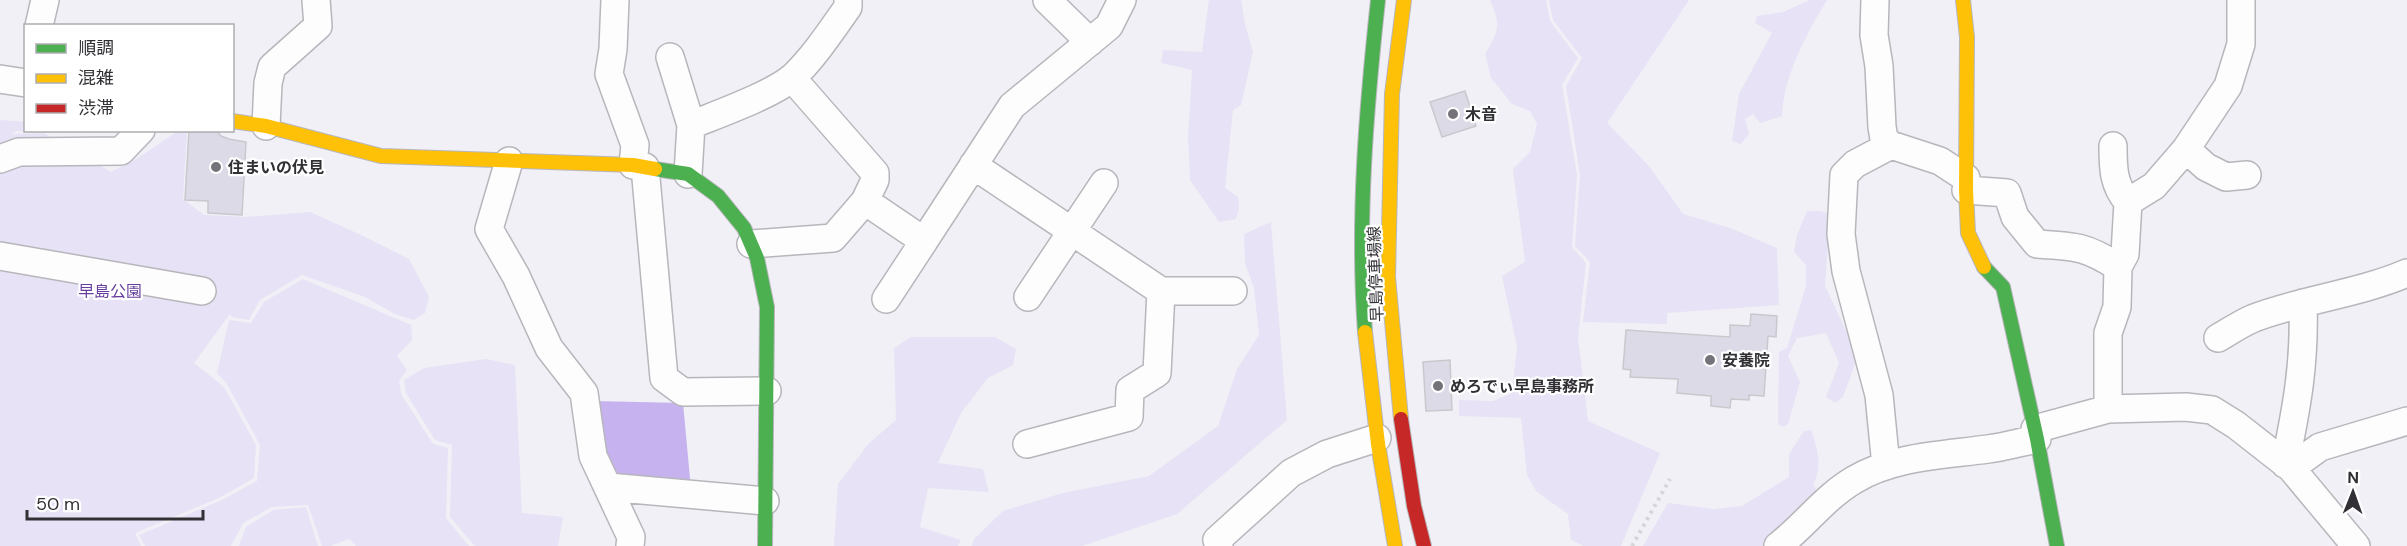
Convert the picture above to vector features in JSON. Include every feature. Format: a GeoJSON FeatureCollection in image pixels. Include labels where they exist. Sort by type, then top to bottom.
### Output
{"type":"FeatureCollection","features":[{"type":"Feature","properties":{"kind":"street"},"geometry":{"type":"LineString","coordinates":[[39,24],[45,0]]}},
{"type":"Feature","properties":{"kind":"street"},"geometry":{"type":"LineString","coordinates":[[266,126],[268,83],[272,67],[318,26],[316,0]]}},
{"type":"Feature","properties":{"kind":"street"},"geometry":{"type":"LineString","coordinates":[[615,0],[613,49],[609,74],[635,145],[639,166],[664,378],[683,392],[767,391]]}},
{"type":"Feature","properties":{"kind":"street"},"geometry":{"type":"LineString","coordinates":[[691,125],[776,88],[792,78],[848,7],[848,0]]}},
{"type":"Feature","properties":{"kind":"street"},"geometry":{"type":"LineString","coordinates":[[1047,0],[1090,42]]}},
{"type":"Feature","properties":{"kind":"street"},"geometry":{"type":"LineString","coordinates":[[886,299],[1011,106],[1109,26],[1122,0]]}},
{"type":"Feature","properties":{"kind":"street","name":"早島停車場線"},"geometry":{"type":"LineString","coordinates":[[1378,0],[1367,100],[1362,273],[1367,352],[1377,438],[1395,546]]}},
{"type":"Feature","properties":{"kind":"street","name":"早島停車場線"},"geometry":{"type":"LineString","coordinates":[[1404,0],[1392,94],[1388,277],[1402,435],[1414,506],[1424,546]]}},
{"type":"Feature","properties":{"kind":"street"},"geometry":{"type":"LineString","coordinates":[[1875,0],[1874,35],[1880,66],[1884,139],[1891,145],[1940,161],[1966,184],[2007,193],[2015,217],[2037,244],[2077,246],[2096,253],[2118,267]]}},
{"type":"Feature","properties":{"kind":"street"},"geometry":{"type":"LineString","coordinates":[[1963,0],[1967,37],[1968,233],[1986,271],[2003,287],[2036,434],[2057,546]]}},
{"type":"Feature","properties":{"kind":"street"},"geometry":{"type":"LineString","coordinates":[[2128,202],[2154,186],[2186,149],[2228,86],[2241,44],[2241,0]]}},
{"type":"Feature","properties":{"kind":"street"},"geometry":{"type":"LineString","coordinates":[[670,57],[691,125],[688,174]]}},
{"type":"Feature","properties":{"kind":"street"},"geometry":{"type":"LineString","coordinates":[[751,244],[833,238],[865,201],[875,180],[875,173],[792,78]]}},
{"type":"Feature","properties":{"kind":"street"},"geometry":{"type":"LineString","coordinates":[[0,79],[24,83]]}},
{"type":"Feature","properties":{"kind":"street"},"geometry":{"type":"LineString","coordinates":[[234,121],[266,126],[381,156],[639,166],[688,174],[718,196],[744,228],[757,258],[767,307],[765,546]]}},
{"type":"Feature","properties":{"kind":"street"},"geometry":{"type":"LineString","coordinates":[[0,159],[19,152],[121,151],[139,132]]}},
{"type":"Feature","properties":{"kind":"street"},"geometry":{"type":"LineString","coordinates":[[1886,466],[1879,394],[1846,271],[1841,234],[1844,176],[1855,164],[1891,145]]}},
{"type":"Feature","properties":{"kind":"street"},"geometry":{"type":"LineString","coordinates":[[2108,409],[2108,333],[2117,307],[2118,267],[2126,255],[2128,202],[2119,192],[2113,172],[2113,146]]}},
{"type":"Feature","properties":{"kind":"street"},"geometry":{"type":"LineString","coordinates":[[2186,149],[2206,167],[2226,177],[2247,176]]}},
{"type":"Feature","properties":{"kind":"street"},"geometry":{"type":"LineString","coordinates":[[509,161],[489,229],[516,276],[549,348],[584,393],[593,456],[631,537],[630,546]]}},
{"type":"Feature","properties":{"kind":"street"},"geometry":{"type":"LineString","coordinates":[[973,165],[1161,291],[1233,291]]}},
{"type":"Feature","properties":{"kind":"street"},"geometry":{"type":"LineString","coordinates":[[1028,297],[1104,183]]}},
{"type":"Feature","properties":{"kind":"street"},"geometry":{"type":"LineString","coordinates":[[865,201],[924,241]]}},
{"type":"Feature","properties":{"kind":"street"},"geometry":{"type":"LineString","coordinates":[[0,256],[202,291]]}},
{"type":"Feature","properties":{"kind":"street"},"geometry":{"type":"LineString","coordinates":[[2218,338],[2251,319],[2366,287],[2407,273]]}},
{"type":"Feature","properties":{"kind":"street"},"geometry":{"type":"LineString","coordinates":[[1027,444],[1129,417],[1130,390],[1157,373],[1161,291]]}},
{"type":"Feature","properties":{"kind":"street"},"geometry":{"type":"LineString","coordinates":[[2288,466],[2300,393],[2304,346],[2303,303]]}},
{"type":"Feature","properties":{"kind":"street"},"geometry":{"type":"LineString","coordinates":[[1778,546],[1834,493],[1856,478],[1886,466],[1918,458],[1992,448],[2108,409],[2186,407],[2212,410],[2236,424],[2288,466],[2356,546]]}},
{"type":"Feature","properties":{"kind":"street"},"geometry":{"type":"LineString","coordinates":[[2288,466],[2320,447],[2407,421]]}},
{"type":"Feature","properties":{"kind":"street"},"geometry":{"type":"LineString","coordinates":[[1219,546],[1217,540],[1291,473],[1327,454],[1377,438]]}},
{"type":"Feature","properties":{"kind":"street"},"geometry":{"type":"LineString","coordinates":[[608,487],[765,501]]}},
{"type":"Feature","properties":{"kind":"path"},"geometry":{"type":"LineString","coordinates":[[1632,546],[1670,479]]}},
{"type":"Feature","properties":{"kind":"green space"},"geometry":{"type":"Polygon","coordinates":[[[1209,0],[1241,0],[1253,52],[1241,105],[1233,110],[1225,188],[1238,197],[1239,209],[1236,219],[1219,222],[1190,180],[1188,136],[1192,70],[1161,63],[1163,50],[1202,52],[1209,0]]]}},
{"type":"Feature","properties":{"kind":"green space"},"geometry":{"type":"Polygon","coordinates":[[[1490,0],[1546,0],[1550,21],[1578,58],[1562,85],[1577,175],[1572,247],[1586,263],[1578,337],[1588,421],[1660,453],[1621,546],[1584,546],[1571,540],[1568,514],[1537,492],[1527,475],[1521,418],[1459,416],[1459,400],[1493,401],[1512,393],[1517,347],[1502,276],[1525,262],[1513,169],[1530,152],[1537,124],[1530,111],[1512,104],[1491,78],[1485,54],[1496,33],[1497,22],[1490,0]]]}},
{"type":"Feature","properties":{"kind":"green space"},"geometry":{"type":"Polygon","coordinates":[[[1549,0],[1689,0],[1607,123],[1649,166],[1683,214],[1730,228],[1777,248],[1779,305],[1667,313],[1667,324],[1583,322],[1590,262],[1575,246],[1580,174],[1566,86],[1582,58],[1553,20],[1549,0]]]}},
{"type":"Feature","properties":{"kind":"green space"},"geometry":{"type":"Polygon","coordinates":[[[1810,0],[1827,0],[1804,41],[1791,71],[1783,101],[1782,116],[1760,123],[1753,114],[1745,119],[1749,134],[1741,144],[1732,141],[1739,94],[1772,33],[1755,23],[1757,16],[1783,12],[1810,0]]]}},
{"type":"Feature","properties":{"kind":"green space","name":"早島公園"},"geometry":{"type":"Polygon","coordinates":[[[0,120],[24,122],[24,131],[11,134],[44,133],[111,172],[138,158],[177,132],[187,132],[183,199],[204,215],[246,217],[310,212],[409,259],[429,297],[425,313],[414,320],[395,314],[365,297],[302,275],[260,300],[249,320],[232,317],[230,314],[194,363],[224,387],[256,445],[254,478],[221,497],[135,533],[141,546],[0,546],[0,120]]]}},
{"type":"Feature","properties":{"kind":"green space"},"geometry":{"type":"Polygon","coordinates":[[[1807,211],[1830,214],[1825,286],[1858,356],[1843,397],[1835,403],[1826,397],[1839,363],[1826,333],[1797,338],[1788,356],[1800,382],[1788,424],[1783,427],[1778,424],[1779,352],[1787,348],[1806,286],[1806,265],[1794,252],[1797,235],[1807,211]]]}},
{"type":"Feature","properties":{"kind":"green space"},"geometry":{"type":"Polygon","coordinates":[[[1271,222],[1287,420],[1177,514],[1082,546],[972,546],[974,539],[1003,511],[1063,493],[1149,476],[1218,426],[1237,369],[1259,335],[1254,288],[1245,263],[1244,234],[1271,222]]]}},
{"type":"Feature","properties":{"kind":"green space"},"geometry":{"type":"Polygon","coordinates":[[[303,279],[411,325],[412,340],[397,356],[407,370],[399,381],[401,394],[433,444],[448,448],[446,518],[469,546],[356,546],[349,539],[330,546],[322,546],[308,505],[272,507],[243,523],[231,546],[145,546],[139,535],[222,500],[257,481],[260,445],[227,384],[217,373],[229,320],[251,323],[264,302],[303,279]]]}},
{"type":"Feature","properties":{"kind":"green space"},"geometry":{"type":"Polygon","coordinates":[[[911,337],[995,337],[1016,349],[1013,365],[988,378],[961,413],[938,463],[983,469],[989,492],[928,488],[920,527],[961,540],[958,546],[834,546],[838,484],[869,443],[896,420],[894,348],[911,337]]]}},
{"type":"Feature","properties":{"kind":"green space"},"geometry":{"type":"Polygon","coordinates":[[[486,359],[515,365],[522,513],[563,517],[558,546],[475,546],[450,517],[452,445],[435,440],[406,393],[404,380],[424,368],[486,359]]]}},
{"type":"Feature","properties":{"kind":"green space"},"geometry":{"type":"Polygon","coordinates":[[[1811,430],[1819,465],[1813,485],[1819,493],[1766,546],[1643,546],[1668,503],[1713,509],[1742,506],[1789,477],[1789,454],[1804,431],[1811,430]]]}},
{"type":"Feature","properties":{"kind":"green space"},"geometry":{"type":"Polygon","coordinates":[[[306,507],[318,546],[239,546],[246,527],[273,510],[306,507]]]}},
{"type":"Feature","properties":{"kind":"shaded area"},"geometry":{"type":"Polygon","coordinates":[[[593,401],[683,403],[691,489],[611,478],[593,401]]]}},
{"type":"Feature","properties":{"kind":"building"},"geometry":{"type":"Polygon","coordinates":[[[1465,91],[1476,126],[1442,137],[1430,102],[1465,91]]]}},
{"type":"Feature","properties":{"kind":"building","name":"住まいの伏見"},"geometry":{"type":"Polygon","coordinates":[[[189,132],[218,132],[229,139],[246,142],[242,215],[208,213],[208,201],[185,200],[189,132]]]}},
{"type":"Feature","properties":{"kind":"building"},"geometry":{"type":"Polygon","coordinates":[[[1751,314],[1777,316],[1776,337],[1768,336],[1764,396],[1749,395],[1749,400],[1731,399],[1730,408],[1711,406],[1711,396],[1677,393],[1678,379],[1630,377],[1631,370],[1623,369],[1626,330],[1730,337],[1730,325],[1750,326],[1751,314]]]}},
{"type":"Feature","properties":{"kind":"building","name":"めろでぃ早島事務所"},"geometry":{"type":"Polygon","coordinates":[[[1450,360],[1452,410],[1426,411],[1423,362],[1450,360]]]}},
{"type":"Feature","properties":{"kind":"traffic: fast"},"geometry":{"type":"LineString","coordinates":[[1365,332],[1362,207],[1378,0]]}},
{"type":"Feature","properties":{"kind":"traffic: fast"},"geometry":{"type":"LineString","coordinates":[[655,169],[688,174],[718,196],[744,228],[757,258],[767,307],[765,546]]}},
{"type":"Feature","properties":{"kind":"traffic: fast"},"geometry":{"type":"LineString","coordinates":[[1984,267],[2003,287],[2037,439],[2057,546]]}},
{"type":"Feature","properties":{"kind":"traffic: slow"},"geometry":{"type":"LineString","coordinates":[[1401,419],[1388,277],[1392,94],[1404,0]]}},
{"type":"Feature","properties":{"kind":"traffic: slow"},"geometry":{"type":"LineString","coordinates":[[1963,0],[1967,37],[1968,233],[1984,267]]}},
{"type":"Feature","properties":{"kind":"traffic: slow"},"geometry":{"type":"LineString","coordinates":[[234,121],[266,126],[381,156],[633,165],[655,169]]}},
{"type":"Feature","properties":{"kind":"traffic: slow"},"geometry":{"type":"LineString","coordinates":[[1365,332],[1378,444],[1395,546]]}},
{"type":"Feature","properties":{"kind":"traffic: jam"},"geometry":{"type":"LineString","coordinates":[[1401,419],[1414,506],[1424,546]]}},
{"type":"Feature","properties":{"kind":"place","name":"木音"},"geometry":{"type":"Point","coordinates":[1453,114]}},
{"type":"Feature","properties":{"kind":"place","name":"住まいの伏見"},"geometry":{"type":"Point","coordinates":[216,167]}},
{"type":"Feature","properties":{"kind":"place","name":"安養院"},"geometry":{"type":"Point","coordinates":[1710,360]}},
{"type":"Feature","properties":{"kind":"place","name":"めろでぃ早島事務所"},"geometry":{"type":"Point","coordinates":[1438,386]}}]}
